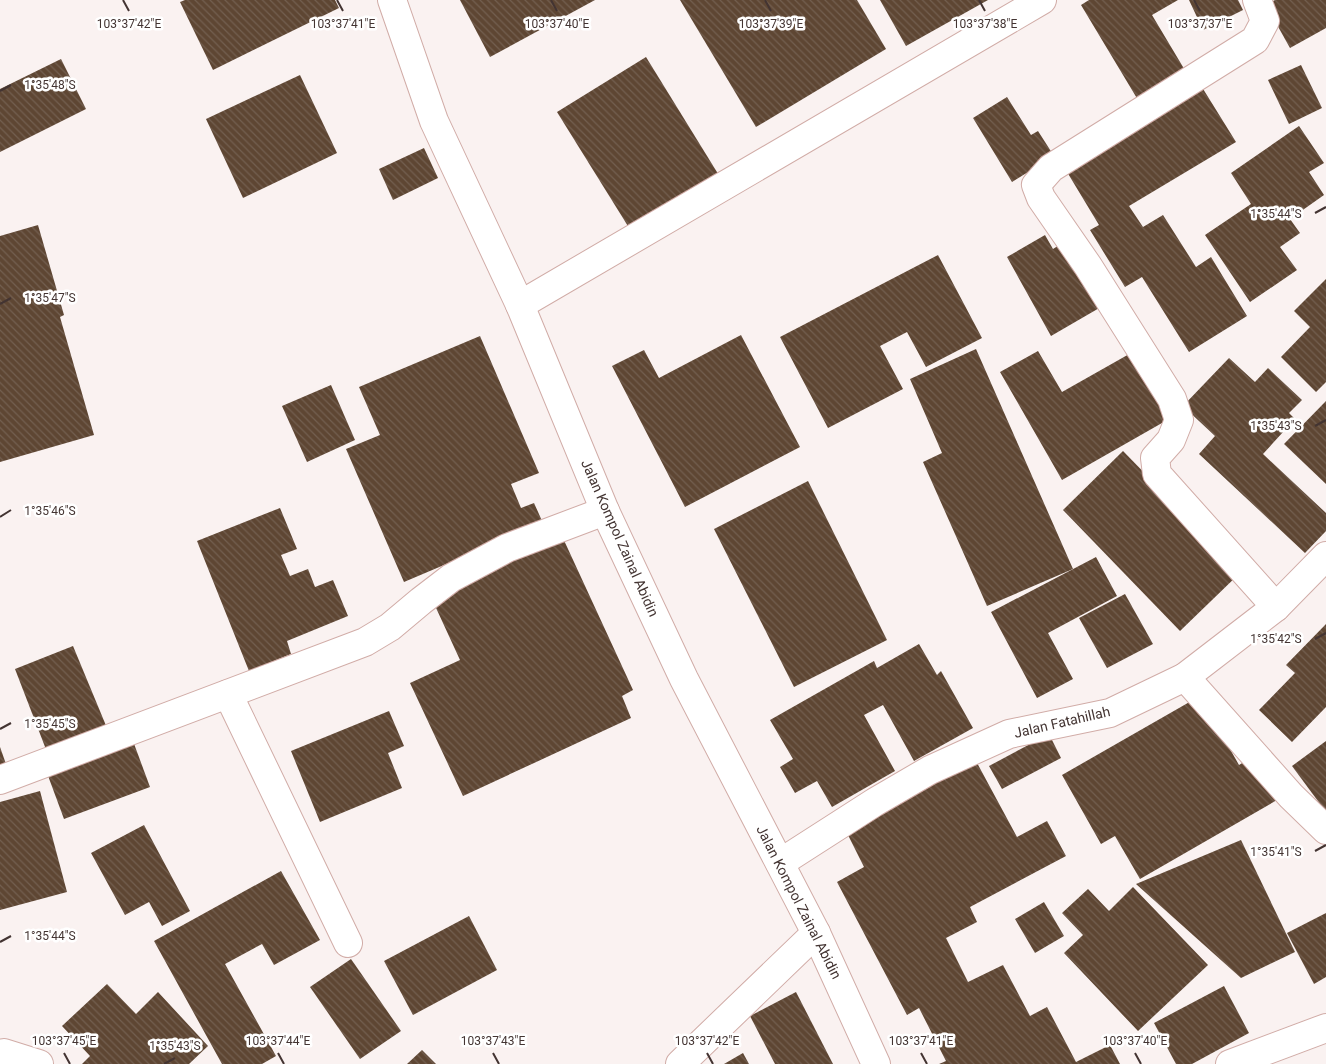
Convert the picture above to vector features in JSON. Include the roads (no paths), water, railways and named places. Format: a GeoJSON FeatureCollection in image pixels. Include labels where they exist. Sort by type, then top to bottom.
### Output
{"type":"FeatureCollection","features":[{"type":"Feature","properties":{"kind":"street","name":"Jalan Kompol Zainal Abidin"},"geometry":{"type":"LineString","coordinates":[[392,0],[434,121],[520,305],[605,511],[684,679],[816,934],[876,1064]]}},
{"type":"Feature","properties":{"kind":"street"},"geometry":{"type":"LineString","coordinates":[[520,305],[1042,0]]}},
{"type":"Feature","properties":{"kind":"street"},"geometry":{"type":"LineString","coordinates":[[1257,0],[1265,20],[1255,40],[1051,168],[1036,185],[1041,198],[1088,266],[1172,399],[1179,420],[1171,440],[1155,458],[1157,474],[1276,607]]}},
{"type":"Feature","properties":{"kind":"street"},"geometry":{"type":"LineString","coordinates":[[0,780],[365,642],[390,628],[451,578],[507,548],[605,511]]}},
{"type":"Feature","properties":{"kind":"street","name":"Jalan Fatahillah"},"geometry":{"type":"LineString","coordinates":[[780,863],[875,802],[930,770],[1009,734],[1110,713],[1185,677],[1276,607],[1326,556]]}},
{"type":"Feature","properties":{"kind":"street"},"geometry":{"type":"LineString","coordinates":[[1185,677],[1291,796],[1326,830]]}},
{"type":"Feature","properties":{"kind":"street"},"geometry":{"type":"LineString","coordinates":[[228,694],[348,943]]}},
{"type":"Feature","properties":{"kind":"street"},"geometry":{"type":"LineString","coordinates":[[680,1064],[816,934]]}},
{"type":"Feature","properties":{"kind":"street"},"geometry":{"type":"LineString","coordinates":[[1230,1064],[1326,1028]]}},
{"type":"Feature","properties":{"kind":"street"},"geometry":{"type":"LineString","coordinates":[[0,1054],[4,1053],[39,1064]]}}]}
